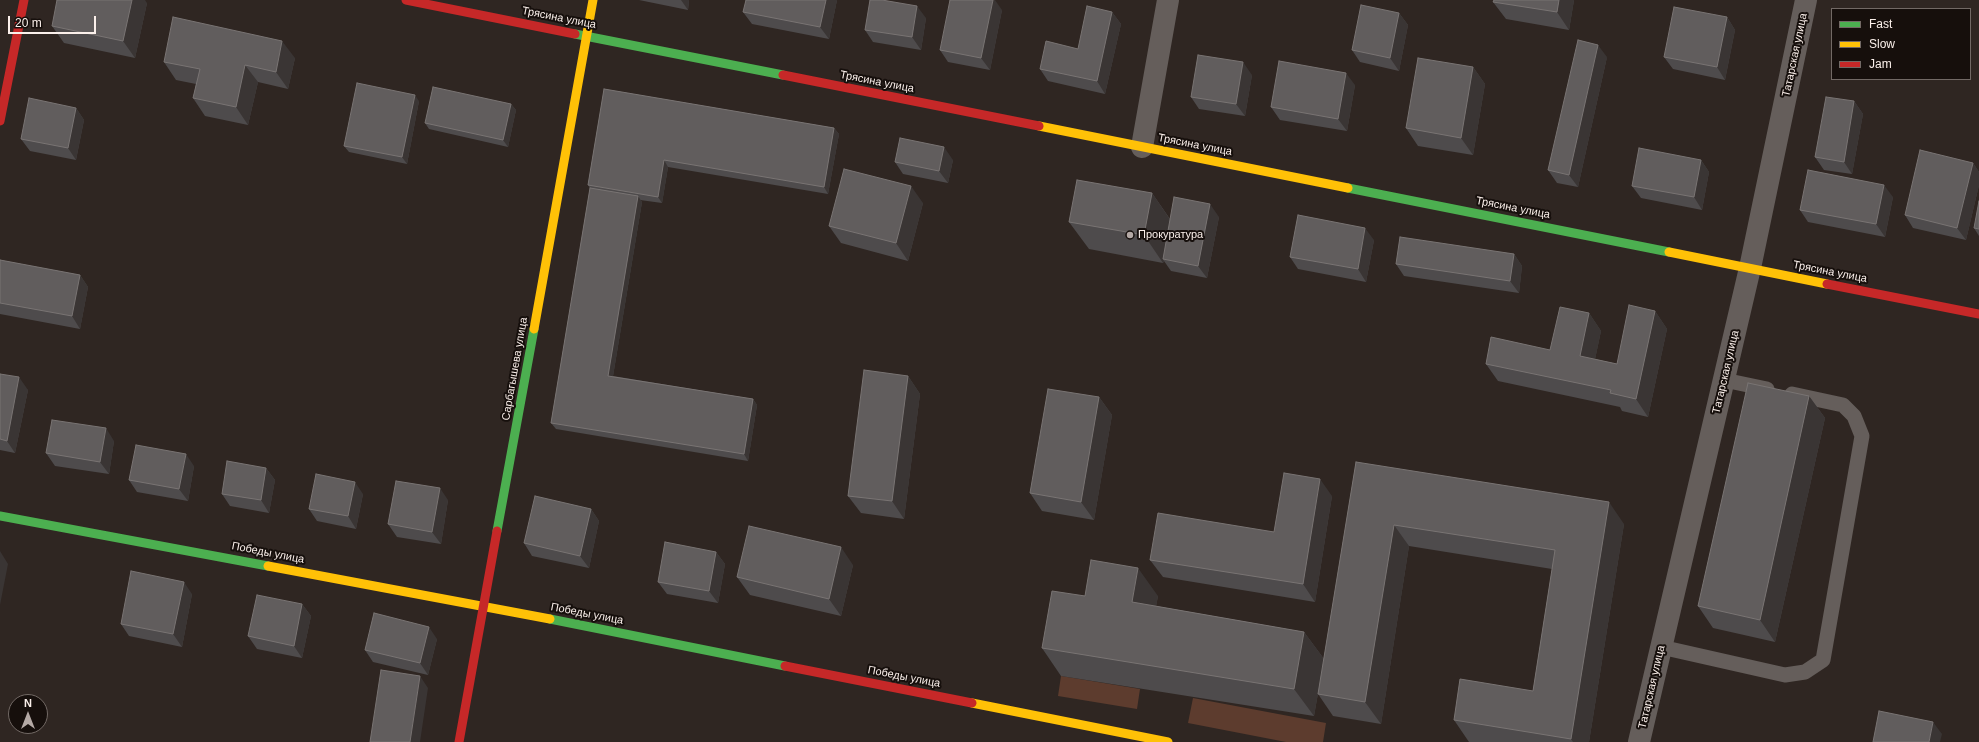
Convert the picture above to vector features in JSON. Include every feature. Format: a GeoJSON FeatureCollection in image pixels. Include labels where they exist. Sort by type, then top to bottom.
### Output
{"type":"FeatureCollection","features":[{"type":"Feature","properties":{"kind":"street"},"geometry":{"type":"LineString","coordinates":[[0,121],[24,0]]}},
{"type":"Feature","properties":{"kind":"street","name":"Трясина улица"},"geometry":{"type":"LineString","coordinates":[[406,0],[1979,314]]}},
{"type":"Feature","properties":{"kind":"street","name":"Сарбагышева улица"},"geometry":{"type":"LineString","coordinates":[[460,742],[593,0]]}},
{"type":"Feature","properties":{"kind":"street"},"geometry":{"type":"LineString","coordinates":[[1142,147],[1168,0]]}},
{"type":"Feature","properties":{"kind":"street","name":"Татарская улица"},"geometry":{"type":"LineString","coordinates":[[1639,742],[1750,268],[1806,0]]}},
{"type":"Feature","properties":{"kind":"street","name":"Победы улица"},"geometry":{"type":"LineString","coordinates":[[0,516],[485,606],[1168,742]]}},
{"type":"Feature","properties":{"kind":"lane"},"geometry":{"type":"LineString","coordinates":[[1661,647],[1785,675],[1805,672],[1823,660],[1862,436],[1854,416],[1843,406],[1724,380]]}},
{"type":"Feature","properties":{"kind":"shaded area"},"geometry":{"type":"Polygon","coordinates":[[[1061,676],[1140,689],[1137,709],[1058,696],[1061,676]]]}},
{"type":"Feature","properties":{"kind":"shaded area"},"geometry":{"type":"Polygon","coordinates":[[[1193,698],[1326,723],[1323,742],[1286,742],[1188,723],[1193,698]]]}},
{"type":"Feature","properties":{"kind":"building"},"geometry":{"type":"Polygon","coordinates":[[[57,0],[132,0],[123,41],[52,26],[57,0]]]}},
{"type":"Feature","properties":{"kind":"building"},"geometry":{"type":"Polygon","coordinates":[[[746,0],[826,0],[820,27],[743,12],[746,0]]]}},
{"type":"Feature","properties":{"kind":"building"},"geometry":{"type":"Polygon","coordinates":[[[870,0],[882,0],[917,6],[912,37],[865,30],[870,0]]]}},
{"type":"Feature","properties":{"kind":"building"},"geometry":{"type":"Polygon","coordinates":[[[950,0],[993,0],[981,58],[940,50],[950,0]]]}},
{"type":"Feature","properties":{"kind":"building"},"geometry":{"type":"Polygon","coordinates":[[[1494,0],[1559,0],[1557,12],[1493,2],[1494,0]]]}},
{"type":"Feature","properties":{"kind":"building"},"geometry":{"type":"Polygon","coordinates":[[[1361,5],[1399,13],[1390,58],[1352,50],[1361,5]]]}},
{"type":"Feature","properties":{"kind":"building"},"geometry":{"type":"Polygon","coordinates":[[[1087,6],[1112,12],[1097,81],[1040,69],[1046,41],[1078,49],[1087,6]]]}},
{"type":"Feature","properties":{"kind":"building"},"geometry":{"type":"Polygon","coordinates":[[[1674,7],[1727,17],[1717,67],[1664,57],[1674,7]]]}},
{"type":"Feature","properties":{"kind":"building"},"geometry":{"type":"Polygon","coordinates":[[[173,17],[282,41],[276,72],[245,65],[236,107],[193,98],[200,69],[164,62],[173,17]]]}},
{"type":"Feature","properties":{"kind":"building"},"geometry":{"type":"Polygon","coordinates":[[[1578,40],[1598,45],[1569,175],[1548,170],[1578,40]]]}},
{"type":"Feature","properties":{"kind":"building"},"geometry":{"type":"Polygon","coordinates":[[[1198,55],[1243,62],[1236,104],[1191,97],[1198,55]]]}},
{"type":"Feature","properties":{"kind":"building"},"geometry":{"type":"Polygon","coordinates":[[[1418,58],[1473,67],[1461,138],[1406,128],[1418,58]]]}},
{"type":"Feature","properties":{"kind":"building"},"geometry":{"type":"Polygon","coordinates":[[[1279,61],[1346,73],[1338,119],[1271,107],[1279,61]]]}},
{"type":"Feature","properties":{"kind":"building"},"geometry":{"type":"Polygon","coordinates":[[[357,83],[415,95],[402,157],[344,146],[357,83]]]}},
{"type":"Feature","properties":{"kind":"building"},"geometry":{"type":"Polygon","coordinates":[[[433,87],[511,104],[503,140],[425,123],[433,87]]]}},
{"type":"Feature","properties":{"kind":"building"},"geometry":{"type":"Polygon","coordinates":[[[604,89],[834,128],[824,187],[664,160],[658,197],[588,185],[604,89]]]}},
{"type":"Feature","properties":{"kind":"building"},"geometry":{"type":"Polygon","coordinates":[[[1826,97],[1854,101],[1844,162],[1815,157],[1826,97]]]}},
{"type":"Feature","properties":{"kind":"building"},"geometry":{"type":"Polygon","coordinates":[[[29,98],[76,108],[68,148],[21,139],[29,98]]]}},
{"type":"Feature","properties":{"kind":"building"},"geometry":{"type":"Polygon","coordinates":[[[900,138],[944,147],[939,171],[895,162],[900,138]]]}},
{"type":"Feature","properties":{"kind":"building"},"geometry":{"type":"Polygon","coordinates":[[[1639,148],[1701,160],[1694,197],[1632,186],[1639,148]]]}},
{"type":"Feature","properties":{"kind":"building"},"geometry":{"type":"Polygon","coordinates":[[[1920,150],[1973,163],[1957,228],[1905,215],[1920,150]]]}},
{"type":"Feature","properties":{"kind":"building"},"geometry":{"type":"Polygon","coordinates":[[[844,169],[911,186],[896,243],[829,226],[844,169]]]}},
{"type":"Feature","properties":{"kind":"building"},"geometry":{"type":"Polygon","coordinates":[[[1808,170],[1884,185],[1876,224],[1800,210],[1808,170]]]}},
{"type":"Feature","properties":{"kind":"building"},"geometry":{"type":"Polygon","coordinates":[[[1077,180],[1152,193],[1144,235],[1069,222],[1077,180]]]}},
{"type":"Feature","properties":{"kind":"building"},"geometry":{"type":"Polygon","coordinates":[[[590,188],[638,196],[608,376],[753,399],[744,454],[551,423],[590,188]]]}},
{"type":"Feature","properties":{"kind":"building"},"geometry":{"type":"Polygon","coordinates":[[[1174,197],[1210,204],[1198,266],[1163,259],[1174,197]]]}},
{"type":"Feature","properties":{"kind":"building"},"geometry":{"type":"Polygon","coordinates":[[[1979,201],[1979,229],[1974,228],[1979,201]]]}},
{"type":"Feature","properties":{"kind":"building"},"geometry":{"type":"Polygon","coordinates":[[[1298,215],[1365,228],[1358,269],[1290,257],[1298,215]]]}},
{"type":"Feature","properties":{"kind":"building"},"geometry":{"type":"Polygon","coordinates":[[[1400,237],[1514,254],[1510,281],[1396,264],[1400,237]]]}},
{"type":"Feature","properties":{"kind":"building"},"geometry":{"type":"Polygon","coordinates":[[[0,260],[80,275],[72,316],[0,303],[0,260]]]}},
{"type":"Feature","properties":{"kind":"building"},"geometry":{"type":"Polygon","coordinates":[[[1629,305],[1655,311],[1636,399],[1610,393],[1611,390],[1486,364],[1491,337],[1550,350],[1560,307],[1589,313],[1580,356],[1617,364],[1629,305]]]}},
{"type":"Feature","properties":{"kind":"building"},"geometry":{"type":"Polygon","coordinates":[[[864,370],[908,376],[892,501],[848,496],[864,370]]]}},
{"type":"Feature","properties":{"kind":"building"},"geometry":{"type":"Polygon","coordinates":[[[0,374],[19,377],[7,441],[0,439],[0,374]]]}},
{"type":"Feature","properties":{"kind":"building"},"geometry":{"type":"Polygon","coordinates":[[[1748,383],[1809,396],[1760,620],[1698,606],[1748,383]]]}},
{"type":"Feature","properties":{"kind":"building"},"geometry":{"type":"Polygon","coordinates":[[[1048,389],[1099,397],[1081,502],[1030,493],[1048,389]]]}},
{"type":"Feature","properties":{"kind":"building"},"geometry":{"type":"Polygon","coordinates":[[[52,420],[106,428],[100,462],[46,453],[52,420]]]}},
{"type":"Feature","properties":{"kind":"building"},"geometry":{"type":"Polygon","coordinates":[[[136,445],[186,454],[179,489],[129,480],[136,445]]]}},
{"type":"Feature","properties":{"kind":"building"},"geometry":{"type":"Polygon","coordinates":[[[227,461],[266,468],[261,500],[222,494],[227,461]]]}},
{"type":"Feature","properties":{"kind":"building"},"geometry":{"type":"Polygon","coordinates":[[[1356,462],[1609,502],[1571,739],[1454,720],[1460,679],[1533,691],[1555,550],[1394,525],[1365,702],[1318,694],[1356,462]]]}},
{"type":"Feature","properties":{"kind":"building"},"geometry":{"type":"Polygon","coordinates":[[[1284,473],[1320,479],[1303,584],[1150,560],[1158,513],[1274,532],[1284,473]]]}},
{"type":"Feature","properties":{"kind":"building"},"geometry":{"type":"Polygon","coordinates":[[[316,474],[355,482],[348,516],[309,509],[316,474]]]}},
{"type":"Feature","properties":{"kind":"building"},"geometry":{"type":"Polygon","coordinates":[[[396,481],[440,488],[432,532],[388,524],[396,481]]]}},
{"type":"Feature","properties":{"kind":"building"},"geometry":{"type":"Polygon","coordinates":[[[535,496],[591,509],[580,556],[524,543],[535,496]]]}},
{"type":"Feature","properties":{"kind":"building"},"geometry":{"type":"Polygon","coordinates":[[[749,526],[841,547],[829,599],[737,577],[749,526]]]}},
{"type":"Feature","properties":{"kind":"building"},"geometry":{"type":"Polygon","coordinates":[[[665,542],[716,552],[709,591],[658,582],[665,542]]]}},
{"type":"Feature","properties":{"kind":"building"},"geometry":{"type":"Polygon","coordinates":[[[1091,560],[1138,568],[1132,602],[1304,632],[1294,689],[1042,648],[1052,591],[1085,596],[1091,560]]]}},
{"type":"Feature","properties":{"kind":"building"},"geometry":{"type":"Polygon","coordinates":[[[131,571],[184,582],[173,634],[121,624],[131,571]]]}},
{"type":"Feature","properties":{"kind":"building"},"geometry":{"type":"Polygon","coordinates":[[[257,595],[302,604],[294,646],[248,636],[257,595]]]}},
{"type":"Feature","properties":{"kind":"building"},"geometry":{"type":"Polygon","coordinates":[[[374,613],[429,627],[420,663],[365,650],[374,613]]]}},
{"type":"Feature","properties":{"kind":"building"},"geometry":{"type":"Polygon","coordinates":[[[381,670],[420,676],[410,742],[370,742],[381,670]]]}},
{"type":"Feature","properties":{"kind":"building"},"geometry":{"type":"Polygon","coordinates":[[[1879,711],[1933,722],[1929,742],[1873,742],[1879,711]]]}},
{"type":"Feature","properties":{"kind":"traffic: fast"},"geometry":{"type":"LineString","coordinates":[[575,34],[783,75]]}},
{"type":"Feature","properties":{"kind":"traffic: fast"},"geometry":{"type":"LineString","coordinates":[[1348,188],[1669,252]]}},
{"type":"Feature","properties":{"kind":"traffic: fast"},"geometry":{"type":"LineString","coordinates":[[497,531],[534,329]]}},
{"type":"Feature","properties":{"kind":"traffic: fast"},"geometry":{"type":"LineString","coordinates":[[0,516],[268,566]]}},
{"type":"Feature","properties":{"kind":"traffic: fast"},"geometry":{"type":"LineString","coordinates":[[550,619],[785,666]]}},
{"type":"Feature","properties":{"kind":"traffic: slow"},"geometry":{"type":"LineString","coordinates":[[534,329],[593,0]]}},
{"type":"Feature","properties":{"kind":"traffic: slow"},"geometry":{"type":"LineString","coordinates":[[1039,126],[1348,188]]}},
{"type":"Feature","properties":{"kind":"traffic: slow"},"geometry":{"type":"LineString","coordinates":[[1669,252],[1827,284]]}},
{"type":"Feature","properties":{"kind":"traffic: slow"},"geometry":{"type":"LineString","coordinates":[[268,566],[550,619]]}},
{"type":"Feature","properties":{"kind":"traffic: slow"},"geometry":{"type":"LineString","coordinates":[[972,703],[1168,742]]}},
{"type":"Feature","properties":{"kind":"traffic: jam"},"geometry":{"type":"LineString","coordinates":[[0,121],[24,0]]}},
{"type":"Feature","properties":{"kind":"traffic: jam"},"geometry":{"type":"LineString","coordinates":[[406,0],[575,34]]}},
{"type":"Feature","properties":{"kind":"traffic: jam"},"geometry":{"type":"LineString","coordinates":[[783,75],[1039,126]]}},
{"type":"Feature","properties":{"kind":"traffic: jam"},"geometry":{"type":"LineString","coordinates":[[1827,284],[1979,314]]}},
{"type":"Feature","properties":{"kind":"traffic: jam"},"geometry":{"type":"LineString","coordinates":[[459,742],[497,531]]}},
{"type":"Feature","properties":{"kind":"traffic: jam"},"geometry":{"type":"LineString","coordinates":[[785,666],[972,703]]}},
{"type":"Feature","properties":{"kind":"place","name":"Прокуратура"},"geometry":{"type":"Point","coordinates":[1130,235]}}]}
